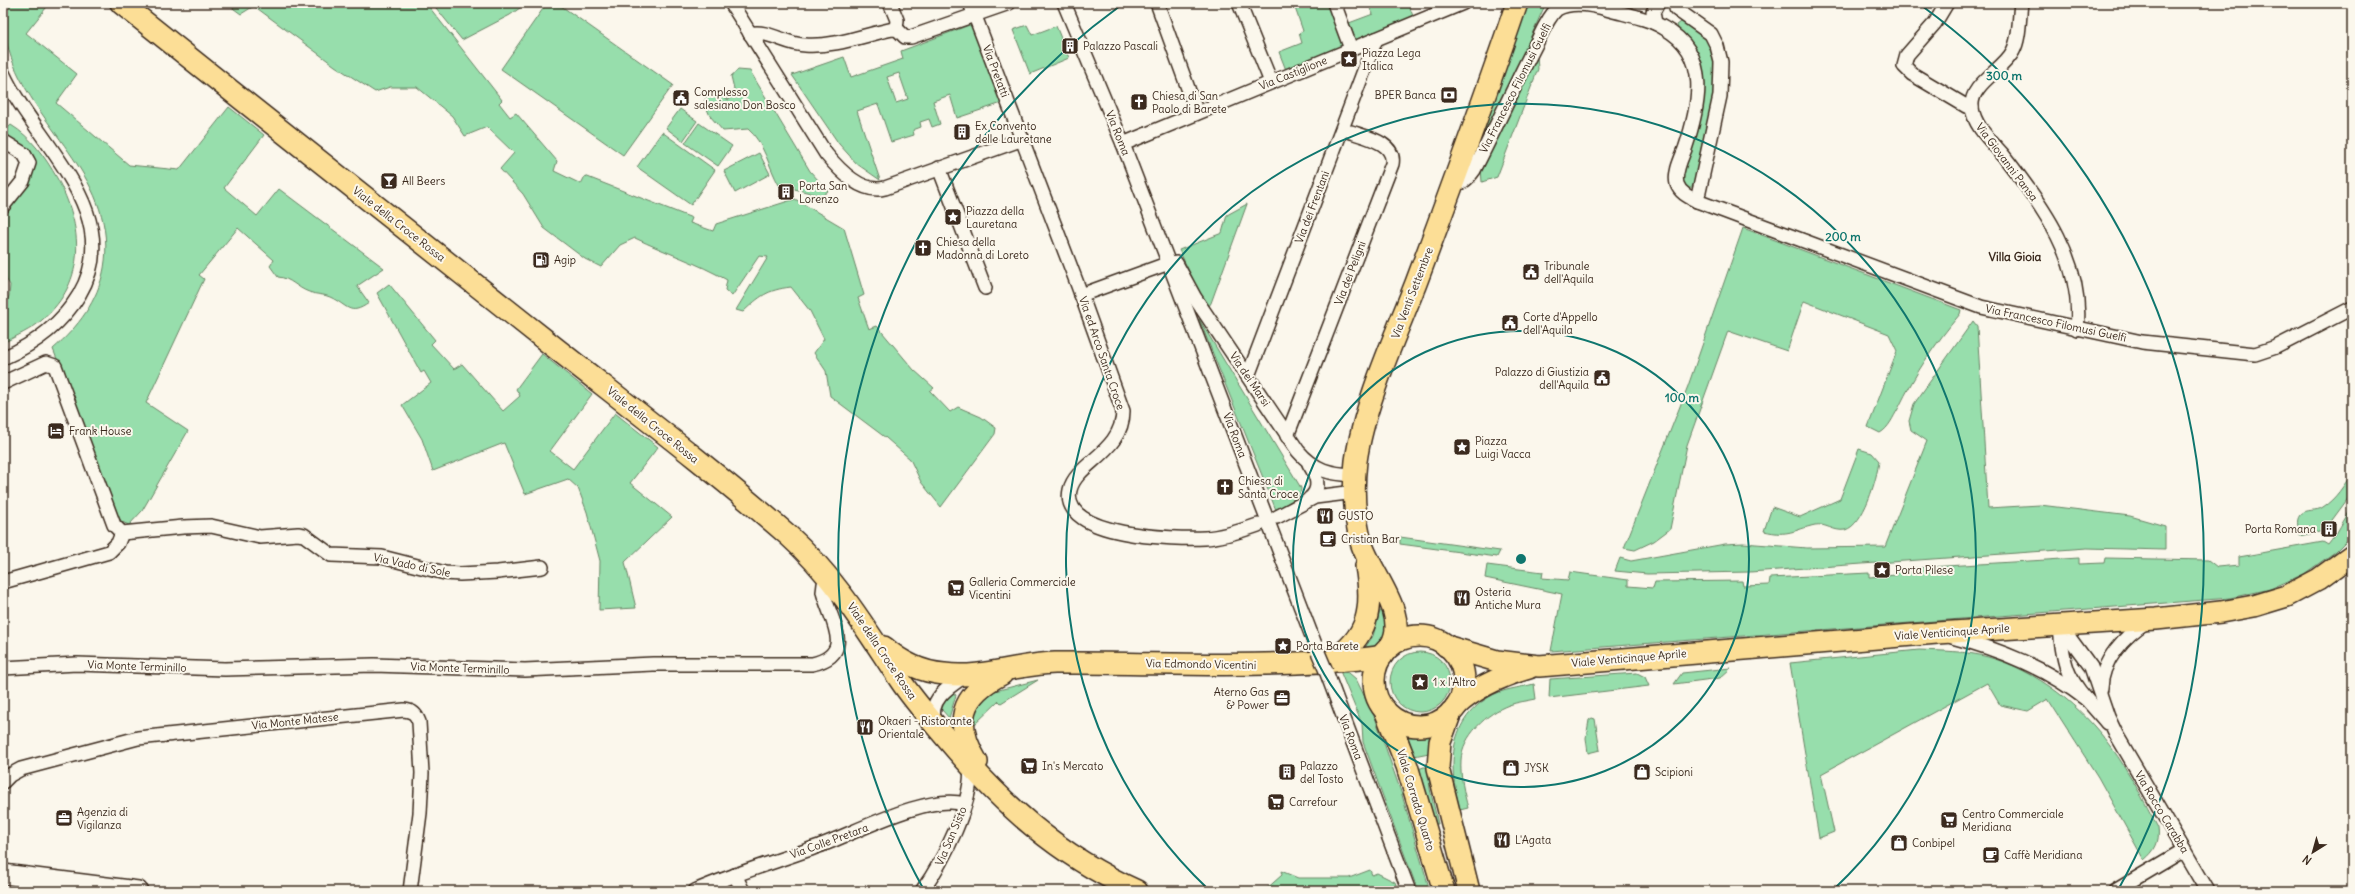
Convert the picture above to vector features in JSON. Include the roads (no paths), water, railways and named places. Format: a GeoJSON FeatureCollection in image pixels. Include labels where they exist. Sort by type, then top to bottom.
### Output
{"type":"FeatureCollection","features":[{"type":"Feature","properties":{"kind":"main road","name":"Viale della Croce Rossa"},"geometry":{"type":"LineString","coordinates":[[121,3],[787,534],[830,578],[868,628],[902,683],[970,765],[994,791],[1032,827],[1062,850],[1099,873],[1137,891]]}},
{"type":"Feature","properties":{"kind":"main road","name":"Via Venti Settembre"},"geometry":{"type":"LineString","coordinates":[[1387,650],[1396,634],[1398,622],[1394,608],[1373,571],[1361,541],[1357,525],[1355,484],[1359,446],[1368,414],[1517,3]]}},
{"type":"Feature","properties":{"kind":"main road"},"geometry":{"type":"LineString","coordinates":[[1325,661],[1353,642],[1368,617],[1369,589],[1361,541]]}},
{"type":"Feature","properties":{"kind":"main road","name":"Viale Venticinque Aprile"},"geometry":{"type":"LineString","coordinates":[[1454,709],[1470,694],[1487,684],[1508,675],[1539,666],[1937,633],[2152,619],[2221,612],[2270,602],[2287,596],[2319,579],[2352,555]]}},
{"type":"Feature","properties":{"kind":"main road","name":"Via Venti Settembre"},"geometry":{"type":"LineString","coordinates":[[1382,587],[1416,624],[1440,642]]}},
{"type":"Feature","properties":{"kind":"main road","name":"Via Edmondo Vicentini"},"geometry":{"type":"LineString","coordinates":[[868,628],[888,650],[908,664],[937,673],[966,675],[1055,663],[1241,665],[1325,661],[1387,650]]}},
{"type":"Feature","properties":{"kind":"main road"},"geometry":{"type":"LineString","coordinates":[[1454,709],[1433,723],[1418,725],[1404,722],[1385,710],[1376,693],[1374,680],[1376,667],[1387,650],[1409,637],[1421,636],[1440,642],[1460,663],[1464,678],[1462,693],[1440,742],[1438,768],[1469,891]]}},
{"type":"Feature","properties":{"kind":"main road","name":"Viale Venticinque Aprile"},"geometry":{"type":"LineString","coordinates":[[1440,642],[1486,659],[1539,666]]}},
{"type":"Feature","properties":{"kind":"main road","name":"Via Edmondo Vicentini"},"geometry":{"type":"LineString","coordinates":[[994,791],[970,750],[964,734],[964,712],[968,700],[982,687],[999,676],[1019,667]]}},
{"type":"Feature","properties":{"kind":"main road","name":"Viale Corrado Quarto"},"geometry":{"type":"LineString","coordinates":[[1385,710],[1407,766],[1444,891]]}},
{"type":"Feature","properties":{"kind":"street"},"geometry":{"type":"LineString","coordinates":[[730,3],[826,154],[843,172],[864,186],[872,189],[882,188],[1023,139]]}},
{"type":"Feature","properties":{"kind":"street"},"geometry":{"type":"LineString","coordinates":[[890,3],[896,20],[896,29],[905,37],[911,38],[1009,3]]}},
{"type":"Feature","properties":{"kind":"street","name":"Via Pretatti"},"geometry":{"type":"LineString","coordinates":[[970,3],[1023,139]]}},
{"type":"Feature","properties":{"kind":"street","name":"Via Roma"},"geometry":{"type":"LineString","coordinates":[[1064,3],[1123,144],[1325,661],[1409,891]]}},
{"type":"Feature","properties":{"kind":"street"},"geometry":{"type":"LineString","coordinates":[[1157,3],[1197,113]]}},
{"type":"Feature","properties":{"kind":"street"},"geometry":{"type":"LineString","coordinates":[[1240,3],[1271,82]]}},
{"type":"Feature","properties":{"kind":"street"},"geometry":{"type":"LineString","coordinates":[[1334,3],[1351,49]]}},
{"type":"Feature","properties":{"kind":"street","name":"Via Castiglione"},"geometry":{"type":"LineString","coordinates":[[1123,144],[1463,3]]}},
{"type":"Feature","properties":{"kind":"street","name":"Via Francesco Filomusi Guelfi"},"geometry":{"type":"LineString","coordinates":[[1453,183],[1463,182],[1474,170],[1518,78],[1550,18],[1561,8],[1580,3],[1659,25],[1687,47],[1697,70],[1698,99],[1696,114],[1677,173],[1676,182],[1683,193],[1697,201],[1981,307],[2142,342],[2255,354],[2276,347],[2352,308]]}},
{"type":"Feature","properties":{"kind":"street"},"geometry":{"type":"LineString","coordinates":[[1658,3],[1653,12],[1659,25],[1674,20],[1673,6]]}},
{"type":"Feature","properties":{"kind":"street"},"geometry":{"type":"LineString","coordinates":[[1947,3],[1935,23],[1907,55],[1904,66],[1912,74],[1966,106],[1972,107],[1975,92],[2003,65],[2014,49],[2021,3]]}},
{"type":"Feature","properties":{"kind":"street"},"geometry":{"type":"LineString","coordinates":[[1673,6],[1711,34],[1717,46],[1721,62],[1720,96],[1697,201]]}},
{"type":"Feature","properties":{"kind":"street"},"geometry":{"type":"LineString","coordinates":[[750,34],[758,33],[797,44],[815,46],[846,41],[896,29]]}},
{"type":"Feature","properties":{"kind":"street","name":"Via dei Frentani"},"geometry":{"type":"LineString","coordinates":[[1248,376],[1376,39]]}},
{"type":"Feature","properties":{"kind":"street"},"geometry":{"type":"LineString","coordinates":[[3,73],[24,111],[76,188],[91,229],[92,258],[81,292],[65,315],[38,340],[3,358]]}},
{"type":"Feature","properties":{"kind":"street","name":"Via Giovanni Pansa"},"geometry":{"type":"LineString","coordinates":[[1972,107],[1976,122],[2036,199],[2066,253],[2077,290],[2077,329]]}},
{"type":"Feature","properties":{"kind":"street","name":"Via dei Peligni"},"geometry":{"type":"LineString","coordinates":[[1287,436],[1393,161],[1390,152],[1382,144],[1351,132]]}},
{"type":"Feature","properties":{"kind":"street","name":"Via ed Arco Santa Croce"},"geometry":{"type":"LineString","coordinates":[[1023,139],[1122,406],[1123,417],[1112,442],[1070,487],[1070,500],[1074,509],[1084,518],[1100,528],[1130,534],[1204,538],[1232,533],[1258,525]]}},
{"type":"Feature","properties":{"kind":"street"},"geometry":{"type":"LineString","coordinates":[[3,141],[24,154],[29,163],[23,181],[3,206]]}},
{"type":"Feature","properties":{"kind":"street"},"geometry":{"type":"LineString","coordinates":[[939,168],[986,288]]}},
{"type":"Feature","properties":{"kind":"street"},"geometry":{"type":"LineString","coordinates":[[1081,295],[1167,259]]}},
{"type":"Feature","properties":{"kind":"street","name":"Via dei Marsi"},"geometry":{"type":"LineString","coordinates":[[1167,259],[1174,259],[1195,298],[1287,436],[1307,461],[1327,473],[1355,484]]}},
{"type":"Feature","properties":{"kind":"street"},"geometry":{"type":"LineString","coordinates":[[3,384],[46,363],[51,363],[55,366],[114,525],[122,533],[115,547],[109,552],[3,582]]}},
{"type":"Feature","properties":{"kind":"street"},"geometry":{"type":"LineString","coordinates":[[1307,461],[1314,472],[1318,485],[1315,493],[1309,499]]}},
{"type":"Feature","properties":{"kind":"street"},"geometry":{"type":"LineString","coordinates":[[1276,517],[1309,499],[1335,493],[1355,484]]}},
{"type":"Feature","properties":{"kind":"street","name":"Via Vado di Sole"},"geometry":{"type":"LineString","coordinates":[[122,533],[210,526],[260,537],[298,534],[304,535],[331,555],[382,556],[444,573],[460,574],[542,567]]}},
{"type":"Feature","properties":{"kind":"street","name":"Via Monte Terminillo"},"geometry":{"type":"LineString","coordinates":[[3,668],[77,664],[225,670],[374,666],[524,670],[653,664],[812,664],[828,657],[836,649],[839,640],[823,592],[824,584],[830,578]]}},
{"type":"Feature","properties":{"kind":"street","name":"Via Rocco Carabba"},"geometry":{"type":"LineString","coordinates":[[2102,695],[2103,676],[2111,657],[2132,633],[2152,619]]}},
{"type":"Feature","properties":{"kind":"street","name":"Via Rocco Carabba"},"geometry":{"type":"LineString","coordinates":[[2060,625],[2087,659],[2102,695],[2108,717],[2116,734],[2208,891]]}},
{"type":"Feature","properties":{"kind":"street","name":"Via Rocco Carabba"},"geometry":{"type":"LineString","coordinates":[[2060,625],[2064,663],[2074,685],[2116,734]]}},
{"type":"Feature","properties":{"kind":"street","name":"Via Rocco Carabba"},"geometry":{"type":"LineString","coordinates":[[1937,633],[2023,660],[2050,674],[2086,699]]}},
{"type":"Feature","properties":{"kind":"street","name":"Via Edmondo Vicentini"},"geometry":{"type":"LineString","coordinates":[[935,723],[933,709],[938,698],[950,685],[966,675]]}},
{"type":"Feature","properties":{"kind":"street","name":"Via Monte Matese"},"geometry":{"type":"LineString","coordinates":[[3,782],[10,775],[21,769],[138,738],[274,722],[404,710],[411,711],[416,715],[419,722],[422,773],[420,813],[410,891]]}},
{"type":"Feature","properties":{"kind":"street","name":"Via San Sisto"},"geometry":{"type":"LineString","coordinates":[[922,891],[945,853],[965,802],[971,780],[970,765]]}},
{"type":"Feature","properties":{"kind":"street","name":"Via San Sisto"},"geometry":{"type":"LineString","coordinates":[[965,802],[978,786],[994,791]]}},
{"type":"Feature","properties":{"kind":"street","name":"Via Colle Pretara"},"geometry":{"type":"LineString","coordinates":[[696,891],[915,808],[943,802],[965,802]]}},
{"type":"Feature","properties":{"kind":"street"},"geometry":{"type":"LineString","coordinates":[[2115,891],[2184,850]]}},
{"type":"Feature","properties":{"kind":"street"},"geometry":{"type":"LineString","coordinates":[[3,874],[138,891]]}},
{"type":"Feature","properties":{"kind":"street"},"geometry":{"type":"LineString","coordinates":[[735,875],[743,891]]}},
{"type":"Feature","properties":{"kind":"place","name":"Palazzo Pascali"},"geometry":{"type":"Point","coordinates":[1070,46]}},
{"type":"Feature","properties":{"kind":"place","name":"Piazza Lega Italica"},"geometry":{"type":"Point","coordinates":[1349,59]}},
{"type":"Feature","properties":{"kind":"place","name":"BPER Banca"},"geometry":{"type":"Point","coordinates":[1449,95]}},
{"type":"Feature","properties":{"kind":"place","name":"Complesso salesiano Don Bosco"},"geometry":{"type":"Point","coordinates":[681,98]}},
{"type":"Feature","properties":{"kind":"place","name":"Chiesa di San Paolo di Barete"},"geometry":{"type":"Point","coordinates":[1139,102]}},
{"type":"Feature","properties":{"kind":"place","name":"Ex Convento delle Lauretane"},"geometry":{"type":"Point","coordinates":[962,132]}},
{"type":"Feature","properties":{"kind":"place","name":"All Beers"},"geometry":{"type":"Point","coordinates":[389,181]}},
{"type":"Feature","properties":{"kind":"place","name":"Porta San Lorenzo"},"geometry":{"type":"Point","coordinates":[786,192]}},
{"type":"Feature","properties":{"kind":"place","name":"Piazza della Lauretana"},"geometry":{"type":"Point","coordinates":[953,217]}},
{"type":"Feature","properties":{"kind":"place","name":"Chiesa della Madonna di Loreto"},"geometry":{"type":"Point","coordinates":[923,248]}},
{"type":"Feature","properties":{"kind":"place","name":"Agip"},"geometry":{"type":"Point","coordinates":[541,260]}},
{"type":"Feature","properties":{"kind":"place","name":"Tribunale dell'Aquila"},"geometry":{"type":"Point","coordinates":[1531,272]}},
{"type":"Feature","properties":{"kind":"place","name":"Corte d'Appello dell'Aquila"},"geometry":{"type":"Point","coordinates":[1510,323]}},
{"type":"Feature","properties":{"kind":"place","name":"Palazzo di Giustizia dell'Aquila"},"geometry":{"type":"Point","coordinates":[1602,378]}},
{"type":"Feature","properties":{"kind":"place","name":"Frank House"},"geometry":{"type":"Point","coordinates":[56,431]}},
{"type":"Feature","properties":{"kind":"place","name":"Piazza Luigi Vacca"},"geometry":{"type":"Point","coordinates":[1462,447]}},
{"type":"Feature","properties":{"kind":"place","name":"Chiesa di Santa Croce"},"geometry":{"type":"Point","coordinates":[1225,487]}},
{"type":"Feature","properties":{"kind":"place","name":"GUSTO"},"geometry":{"type":"Point","coordinates":[1325,516]}},
{"type":"Feature","properties":{"kind":"place","name":"Porta Romana"},"geometry":{"type":"Point","coordinates":[2329,529]}},
{"type":"Feature","properties":{"kind":"place","name":"Cristian Bar"},"geometry":{"type":"Point","coordinates":[1328,539]}},
{"type":"Feature","properties":{"kind":"place","name":"Porta Pilese"},"geometry":{"type":"Point","coordinates":[1882,570]}},
{"type":"Feature","properties":{"kind":"place","name":"Galleria Commerciale Vicentini"},"geometry":{"type":"Point","coordinates":[956,588]}},
{"type":"Feature","properties":{"kind":"place","name":"Osteria Antiche Mura"},"geometry":{"type":"Point","coordinates":[1462,598]}},
{"type":"Feature","properties":{"kind":"place","name":"Porta Barete"},"geometry":{"type":"Point","coordinates":[1283,646]}},
{"type":"Feature","properties":{"kind":"place","name":"1 x l'Altro"},"geometry":{"type":"Point","coordinates":[1420,682]}},
{"type":"Feature","properties":{"kind":"place","name":"Aterno Gas & Power"},"geometry":{"type":"Point","coordinates":[1282,698]}},
{"type":"Feature","properties":{"kind":"place","name":"Okaeri - Ristorante Orientale"},"geometry":{"type":"Point","coordinates":[865,727]}},
{"type":"Feature","properties":{"kind":"place","name":"In's Mercato"},"geometry":{"type":"Point","coordinates":[1029,766]}},
{"type":"Feature","properties":{"kind":"place","name":"JYSK"},"geometry":{"type":"Point","coordinates":[1511,768]}},
{"type":"Feature","properties":{"kind":"place","name":"Palazzo del Tosto"},"geometry":{"type":"Point","coordinates":[1287,772]}},
{"type":"Feature","properties":{"kind":"place","name":"Scipioni"},"geometry":{"type":"Point","coordinates":[1642,772]}},
{"type":"Feature","properties":{"kind":"place","name":"Carrefour"},"geometry":{"type":"Point","coordinates":[1276,802]}},
{"type":"Feature","properties":{"kind":"place","name":"Agenzia di Vigilanza"},"geometry":{"type":"Point","coordinates":[64,818]}},
{"type":"Feature","properties":{"kind":"place","name":"Centro Commerciale Meridiana"},"geometry":{"type":"Point","coordinates":[1949,820]}},
{"type":"Feature","properties":{"kind":"place","name":"L'Agata"},"geometry":{"type":"Point","coordinates":[1502,840]}},
{"type":"Feature","properties":{"kind":"place","name":"Conbipel"},"geometry":{"type":"Point","coordinates":[1899,843]}},
{"type":"Feature","properties":{"kind":"place","name":"Caffè Meridiana"},"geometry":{"type":"Point","coordinates":[1991,855]}},
{"type":"Feature","properties":{"kind":"district","name":"Villa Gioia"},"geometry":{"type":"Point","coordinates":[2015,257]}}]}
